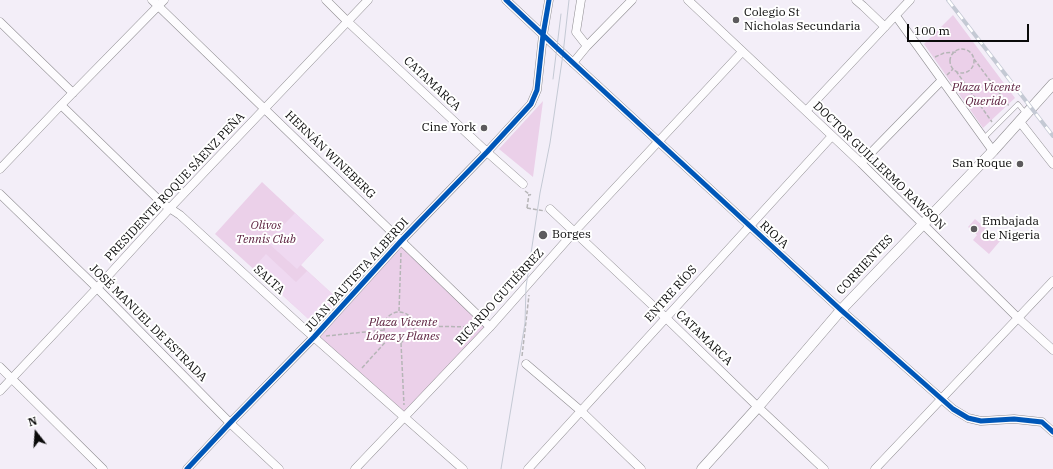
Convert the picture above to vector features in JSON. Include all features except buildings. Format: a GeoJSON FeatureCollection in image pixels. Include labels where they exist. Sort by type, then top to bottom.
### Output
{"type":"FeatureCollection","features":[{"type":"Feature","properties":{"kind":"street","name":"CATAMARCA"},"geometry":{"type":"LineString","coordinates":[[326,0],[523,184]]}},
{"type":"Feature","properties":{"kind":"street","name":"PRESIDENTE ROQUE SÁENZ PEÑA"},"geometry":{"type":"LineString","coordinates":[[0,391],[170,208],[368,0]]}},
{"type":"Feature","properties":{"kind":"street","name":"RIOJA"},"geometry":{"type":"LineString","coordinates":[[506,0],[841,310],[953,409],[968,418],[981,421],[1014,419],[1042,422],[1053,432]]}},
{"type":"Feature","properties":{"kind":"street"},"geometry":{"type":"LineString","coordinates":[[543,35],[549,0]]}},
{"type":"Feature","properties":{"kind":"street"},"geometry":{"type":"LineString","coordinates":[[581,0],[576,32],[587,46]]}},
{"type":"Feature","properties":{"kind":"street"},"geometry":{"type":"LineString","coordinates":[[573,63],[587,46],[632,0]]}},
{"type":"Feature","properties":{"kind":"street","name":"DOCTOR GUILLERMO RAWSON"},"geometry":{"type":"LineString","coordinates":[[688,0],[861,163],[1018,318],[1053,350]]}},
{"type":"Feature","properties":{"kind":"street"},"geometry":{"type":"LineString","coordinates":[[856,0],[885,27]]}},
{"type":"Feature","properties":{"kind":"street"},"geometry":{"type":"LineString","coordinates":[[806,111],[910,0]]}},
{"type":"Feature","properties":{"kind":"street"},"geometry":{"type":"LineString","coordinates":[[0,169],[158,2]]}},
{"type":"Feature","properties":{"kind":"street","name":"HERNÁN WINEBERG"},"geometry":{"type":"LineString","coordinates":[[158,2],[265,109],[490,327]]}},
{"type":"Feature","properties":{"kind":"street"},"geometry":{"type":"LineString","coordinates":[[896,16],[993,152]]}},
{"type":"Feature","properties":{"kind":"street"},"geometry":{"type":"LineString","coordinates":[[0,22],[73,93]]}},
{"type":"Feature","properties":{"kind":"street","name":"JUAN BAUTISTA ALBERDI"},"geometry":{"type":"LineString","coordinates":[[187,469],[314,337],[401,241],[531,104],[537,90],[543,35]]}},
{"type":"Feature","properties":{"kind":"street","name":"RICARDO GUTIÉRREZ"},"geometry":{"type":"LineString","coordinates":[[355,469],[490,327],[574,232],[742,52]]}},
{"type":"Feature","properties":{"kind":"street"},"geometry":{"type":"LineString","coordinates":[[861,163],[942,80]]}},
{"type":"Feature","properties":{"kind":"street","name":"CORRIENTES"},"geometry":{"type":"LineString","coordinates":[[702,469],[758,407],[841,310],[922,224],[993,152],[1053,84]]}},
{"type":"Feature","properties":{"kind":"street","name":"SALTA"},"geometry":{"type":"LineString","coordinates":[[61,105],[162,203],[180,215],[314,337],[463,469]]}},
{"type":"Feature","properties":{"kind":"street"},"geometry":{"type":"LineString","coordinates":[[1023,118],[1053,164]]}},
{"type":"Feature","properties":{"kind":"street","name":"ENTRE RÍOS"},"geometry":{"type":"LineString","coordinates":[[528,469],[832,136]]}},
{"type":"Feature","properties":{"kind":"street","name":"JOSÉ MANUEL DE ESTRADA"},"geometry":{"type":"LineString","coordinates":[[0,194],[97,288],[230,423],[279,469]]}},
{"type":"Feature","properties":{"kind":"street","name":"CATAMARCA"},"geometry":{"type":"LineString","coordinates":[[548,210],[574,232],[666,318],[824,469]]}},
{"type":"Feature","properties":{"kind":"street"},"geometry":{"type":"LineString","coordinates":[[875,469],[1053,281]]}},
{"type":"Feature","properties":{"kind":"street"},"geometry":{"type":"LineString","coordinates":[[526,364],[580,411],[641,469]]}},
{"type":"Feature","properties":{"kind":"street"},"geometry":{"type":"LineString","coordinates":[[0,367],[103,469]]}},
{"type":"Feature","properties":{"kind":"lane"},"geometry":{"type":"LineString","coordinates":[[985,139],[1018,104],[1023,118]]}},
{"type":"Feature","properties":{"kind":"path"},"geometry":{"type":"LineString","coordinates":[[929,62],[938,55],[944,53],[963,50],[967,51],[973,56],[1012,110]]}},
{"type":"Feature","properties":{"kind":"path"},"geometry":{"type":"LineString","coordinates":[[956,52],[951,58],[951,66],[995,127]]}},
{"type":"Feature","properties":{"kind":"path"},"geometry":{"type":"LineString","coordinates":[[956,72],[964,73],[970,70],[973,67],[974,59]]}},
{"type":"Feature","properties":{"kind":"path"},"geometry":{"type":"LineString","coordinates":[[529,194],[527,208],[548,210]]}},
{"type":"Feature","properties":{"kind":"path"},"geometry":{"type":"LineString","coordinates":[[399,311],[401,241]]}},
{"type":"Feature","properties":{"kind":"path"},"geometry":{"type":"LineString","coordinates":[[526,364],[522,358],[529,298],[528,285]]}},
{"type":"Feature","properties":{"kind":"path"},"geometry":{"type":"LineString","coordinates":[[399,311],[409,315],[415,326],[414,333],[411,338],[407,341],[401,342],[393,341],[384,330],[384,324],[389,315],[399,311]]}},
{"type":"Feature","properties":{"kind":"path"},"geometry":{"type":"LineString","coordinates":[[415,326],[490,327]]}},
{"type":"Feature","properties":{"kind":"path"},"geometry":{"type":"LineString","coordinates":[[314,337],[384,330]]}},
{"type":"Feature","properties":{"kind":"path"},"geometry":{"type":"LineString","coordinates":[[359,371],[389,338]]}},
{"type":"Feature","properties":{"kind":"path"},"geometry":{"type":"LineString","coordinates":[[401,342],[404,417]]}},
{"type":"Feature","properties":{"kind":"green space","name":"Plaza Vicente Querido"},"geometry":{"type":"Polygon","coordinates":[[[953,15],[1015,98],[983,128],[924,44],[953,15]]]}},
{"type":"Feature","properties":{"kind":"green space"},"geometry":{"type":"Polygon","coordinates":[[[543,101],[533,177],[499,149],[543,101]]]}},
{"type":"Feature","properties":{"kind":"green space","name":"Olivos Tennis Club"},"geometry":{"type":"Polygon","coordinates":[[[262,182],[324,240],[301,265],[339,300],[315,325],[215,234],[262,182]]]}},
{"type":"Feature","properties":{"kind":"green space"},"geometry":{"type":"Polygon","coordinates":[[[975,219],[1000,241],[989,254],[973,240],[977,235],[968,227],[975,219]]]}},
{"type":"Feature","properties":{"kind":"green space","name":"Plaza Vicente López y Planes"},"geometry":{"type":"Polygon","coordinates":[[[401,241],[490,327],[404,417],[314,337],[401,241]]]}},
{"type":"Feature","properties":{"kind":"shaded area"},"geometry":{"type":"Polygon","coordinates":[[[295,213],[324,240],[297,269],[267,242],[295,213]]]}},
{"type":"Feature","properties":{"kind":"shaded area"},"geometry":{"type":"Polygon","coordinates":[[[266,254],[296,282],[307,271],[339,300],[315,325],[253,268],[266,254]]]}},
{"type":"Feature","properties":{"kind":"tram line"},"geometry":{"type":"LineString","coordinates":[[501,469],[525,323],[526,287],[540,193],[550,143],[569,0]]}},
{"type":"Feature","properties":{"kind":"tram line"},"geometry":{"type":"LineString","coordinates":[[553,79],[561,14]]}},
{"type":"Feature","properties":{"kind":"railway"},"geometry":{"type":"LineString","coordinates":[[948,0],[1053,136]]}},
{"type":"Feature","properties":{"kind":"cycle path"},"geometry":{"type":"LineString","coordinates":[[506,0],[841,310],[953,409],[968,418],[981,421],[1014,419],[1042,422],[1053,432]]}},
{"type":"Feature","properties":{"kind":"cycle path"},"geometry":{"type":"LineString","coordinates":[[187,469],[314,337],[401,241],[531,104],[537,90],[543,35],[549,0]]}},
{"type":"Feature","properties":{"kind":"place","name":"Colegio St Nicholas Secundaria"},"geometry":{"type":"Point","coordinates":[736,20]}},
{"type":"Feature","properties":{"kind":"place","name":"Cine York"},"geometry":{"type":"Point","coordinates":[484,128]}},
{"type":"Feature","properties":{"kind":"place","name":"San Roque"},"geometry":{"type":"Point","coordinates":[1020,164]}},
{"type":"Feature","properties":{"kind":"place","name":"Embajada de Nigeria"},"geometry":{"type":"Point","coordinates":[974,229]}},
{"type":"Feature","properties":{"kind":"place","name":"Borges"},"geometry":{"type":"Point","coordinates":[543,235]}}]}
